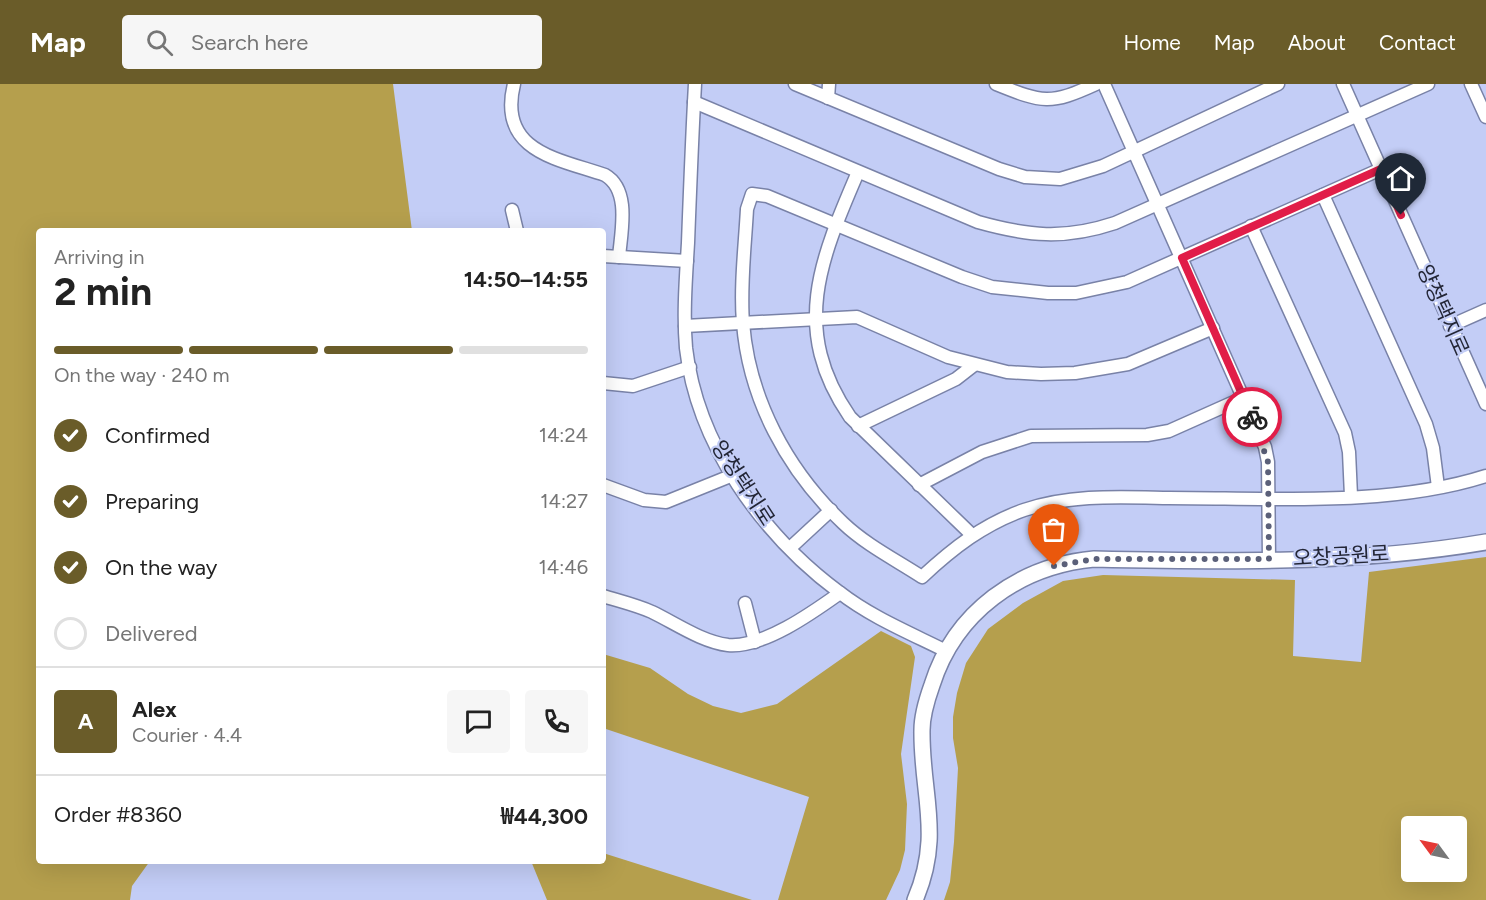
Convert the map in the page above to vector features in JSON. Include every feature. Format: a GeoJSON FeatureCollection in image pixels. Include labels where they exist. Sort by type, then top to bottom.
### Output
{"type":"FeatureCollection","features":[{"type":"Feature","properties":{"kind":"street"},"geometry":{"type":"LineString","coordinates":[[514,84],[511,111],[525,140],[546,157],[605,175],[618,186],[621,198],[619,257]]}},
{"type":"Feature","properties":{"kind":"street","name":"양청택지로"},"geometry":{"type":"LineString","coordinates":[[695,84],[685,327],[690,367],[706,422],[720,454],[770,527],[840,593],[874,615],[946,651]]}},
{"type":"Feature","properties":{"kind":"street"},"geometry":{"type":"LineString","coordinates":[[795,84],[974,159],[1025,177],[1060,179],[1077,175],[1134,151],[1278,84]]}},
{"type":"Feature","properties":{"kind":"street"},"geometry":{"type":"LineString","coordinates":[[828,98],[829,84]]}},
{"type":"Feature","properties":{"kind":"street"},"geometry":{"type":"LineString","coordinates":[[996,84],[1044,101],[1056,100],[1096,84]]}},
{"type":"Feature","properties":{"kind":"street"},"geometry":{"type":"LineString","coordinates":[[1104,84],[1264,447],[1268,462],[1269,559]]}},
{"type":"Feature","properties":{"kind":"street","name":"양청택지로"},"geometry":{"type":"LineString","coordinates":[[1343,84],[1486,404]]}},
{"type":"Feature","properties":{"kind":"street"},"geometry":{"type":"LineString","coordinates":[[694,102],[978,222],[1025,234],[1052,236],[1094,230],[1158,204],[1428,84]]}},
{"type":"Feature","properties":{"kind":"street"},"geometry":{"type":"LineString","coordinates":[[1471,84],[1486,117]]}},
{"type":"Feature","properties":{"kind":"street"},"geometry":{"type":"LineString","coordinates":[[1381,169],[1126,282],[1076,293],[1020,291],[992,287],[962,277],[767,196],[752,194],[747,209],[743,323],[751,371],[767,417],[790,460],[831,510],[844,524],[864,539],[922,577],[972,535],[1024,510],[1071,499],[1351,496],[1438,487],[1486,476]]}},
{"type":"Feature","properties":{"kind":"street"},"geometry":{"type":"LineString","coordinates":[[858,172],[836,225],[819,278],[816,319],[819,352],[837,398],[858,426],[972,535]]}},
{"type":"Feature","properties":{"kind":"street"},"geometry":{"type":"LineString","coordinates":[[1323,195],[1426,424],[1433,448],[1438,487]]}},
{"type":"Feature","properties":{"kind":"street"},"geometry":{"type":"LineString","coordinates":[[512,210],[516,228]]}},
{"type":"Feature","properties":{"kind":"street"},"geometry":{"type":"LineString","coordinates":[[1251,226],[1345,433],[1349,452],[1351,496]]}},
{"type":"Feature","properties":{"kind":"street"},"geometry":{"type":"LineString","coordinates":[[606,256],[687,261]]}},
{"type":"Feature","properties":{"kind":"street"},"geometry":{"type":"LineString","coordinates":[[1450,326],[1486,310]]}},
{"type":"Feature","properties":{"kind":"street"},"geometry":{"type":"LineString","coordinates":[[685,327],[857,317],[948,357],[974,365],[1007,372],[1075,373],[1128,364],[1213,328]]}},
{"type":"Feature","properties":{"kind":"street"},"geometry":{"type":"LineString","coordinates":[[858,426],[956,379],[974,365]]}},
{"type":"Feature","properties":{"kind":"street"},"geometry":{"type":"LineString","coordinates":[[606,383],[633,386],[690,367]]}},
{"type":"Feature","properties":{"kind":"street"},"geometry":{"type":"LineString","coordinates":[[919,485],[982,452],[1031,436],[1147,435],[1168,431],[1243,398]]}},
{"type":"Feature","properties":{"kind":"street"},"geometry":{"type":"LineString","coordinates":[[606,486],[644,500],[666,502],[733,475]]}},
{"type":"Feature","properties":{"kind":"street"},"geometry":{"type":"LineString","coordinates":[[790,548],[831,510]]}},
{"type":"Feature","properties":{"kind":"street","name":"오창공원로"},"geometry":{"type":"LineString","coordinates":[[915,900],[926,870],[930,849],[922,727],[936,672],[946,651],[966,621],[982,605],[1019,580],[1054,566],[1094,559],[1269,559],[1385,555],[1486,543]]}},
{"type":"Feature","properties":{"kind":"street"},"geometry":{"type":"LineString","coordinates":[[606,597],[648,610],[690,631],[727,645],[755,642],[840,593]]}},
{"type":"Feature","properties":{"kind":"street"},"geometry":{"type":"LineString","coordinates":[[745,603],[755,642]]}},
{"type":"Feature","properties":{"kind":"shaded area"},"geometry":{"type":"Polygon","coordinates":[[[0,84],[393,84],[412,228],[36,228],[36,864],[148,864],[132,886],[130,900],[0,900],[0,84]]]}},
{"type":"Feature","properties":{"kind":"shaded area"},"geometry":{"type":"Polygon","coordinates":[[[1486,557],[1486,900],[944,900],[950,882],[954,842],[958,768],[953,738],[953,717],[957,693],[966,663],[988,629],[1023,603],[1063,581],[1103,575],[1295,580],[1293,656],[1361,662],[1369,572],[1486,557]]]}},
{"type":"Feature","properties":{"kind":"shaded area"},"geometry":{"type":"Polygon","coordinates":[[[881,631],[911,646],[915,657],[901,754],[907,804],[905,850],[900,870],[886,900],[778,900],[809,797],[606,729],[606,655],[650,668],[688,694],[713,706],[741,713],[777,704],[881,631]]]}},
{"type":"Feature","properties":{"kind":"shaded area"},"geometry":{"type":"Polygon","coordinates":[[[606,854],[752,900],[547,900],[532,864],[606,864],[606,854]]]}},
{"type":"Feature","properties":{"kind":"way so far"},"geometry":{"type":"LineString","coordinates":[[1054,566],[1070,561],[1094,559],[1269,559],[1268,462],[1252,417]]}},
{"type":"Feature","properties":{"kind":"route"},"geometry":{"type":"LineString","coordinates":[[1252,417],[1182,258],[1381,169],[1401,215]]}}]}
